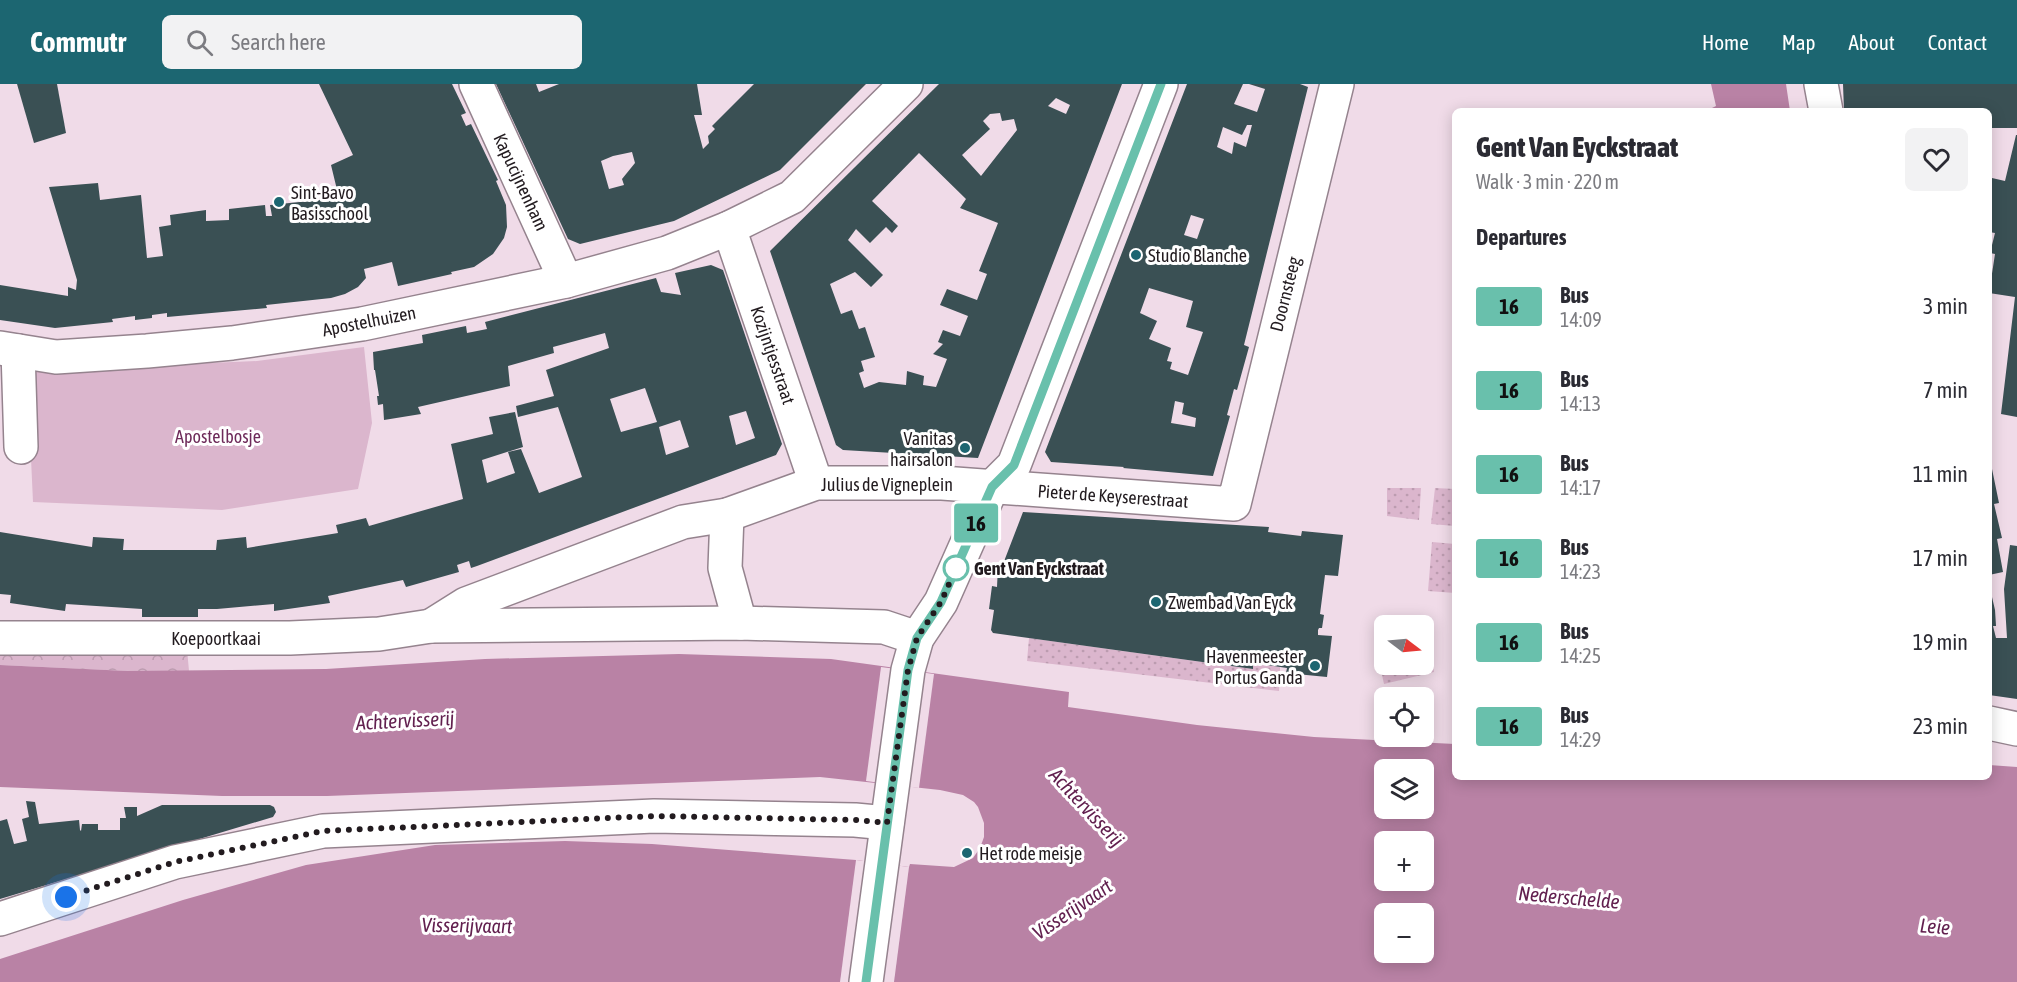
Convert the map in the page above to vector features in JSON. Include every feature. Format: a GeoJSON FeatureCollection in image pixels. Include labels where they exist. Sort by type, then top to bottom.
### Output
{"type":"FeatureCollection","features":[{"type":"Feature","properties":{"kind":"street","name":"Kapucijnenham"},"geometry":{"type":"LineString","coordinates":[[476,84],[566,281]]}},
{"type":"Feature","properties":{"kind":"street","name":"Apostelhuizen"},"geometry":{"type":"LineString","coordinates":[[9,349],[56,357],[232,343],[362,324],[566,281],[667,253],[729,228],[792,197],[906,84]]}},
{"type":"Feature","properties":{"kind":"street"},"geometry":{"type":"LineString","coordinates":[[866,982],[908,670],[917,638],[941,602],[992,487],[1014,465],[1161,84]]}},
{"type":"Feature","properties":{"kind":"street","name":"Doornsteeg"},"geometry":{"type":"LineString","coordinates":[[1234,504],[1337,84]]}},
{"type":"Feature","properties":{"kind":"street"},"geometry":{"type":"LineString","coordinates":[[1821,84],[1825,108]]}},
{"type":"Feature","properties":{"kind":"street","name":"Kozijntjesstraat"},"geometry":{"type":"LineString","coordinates":[[729,228],[816,483]]}},
{"type":"Feature","properties":{"kind":"street"},"geometry":{"type":"LineString","coordinates":[[9,349],[21,447]]}},
{"type":"Feature","properties":{"kind":"street","name":"Julius de Vigneplein"},"geometry":{"type":"LineString","coordinates":[[727,515],[816,483],[942,483],[992,487]]}},
{"type":"Feature","properties":{"kind":"street","name":"Pieter de Keyserestraat"},"geometry":{"type":"LineString","coordinates":[[992,487],[1234,504]]}},
{"type":"Feature","properties":{"kind":"street"},"geometry":{"type":"LineString","coordinates":[[727,515],[725,568],[740,623],[884,627],[917,638]]}},
{"type":"Feature","properties":{"kind":"street","name":"Koepoortkaai"},"geometry":{"type":"LineString","coordinates":[[431,626],[466,604],[683,522],[727,515]]}},
{"type":"Feature","properties":{"kind":"street","name":"Koepoortkaai"},"geometry":{"type":"LineString","coordinates":[[0,638],[345,635],[379,634],[431,626],[740,623]]}},
{"type":"Feature","properties":{"kind":"street"},"geometry":{"type":"LineString","coordinates":[[1992,724],[2017,729]]}},
{"type":"Feature","properties":{"kind":"street"},"geometry":{"type":"LineString","coordinates":[[0,919],[175,862],[323,831],[654,816],[855,820],[887,823]]}},
{"type":"Feature","properties":{"kind":"green space","name":"Apostelbosje"},"geometry":{"type":"Polygon","coordinates":[[[364,347],[372,423],[358,489],[222,510],[33,502],[27,371],[257,361],[364,347]]]}},
{"type":"Feature","properties":{"kind":"green space"},"geometry":{"type":"Polygon","coordinates":[[[1387,488],[1421,488],[1419,520],[1387,516],[1387,488]]]}},
{"type":"Feature","properties":{"kind":"green space"},"geometry":{"type":"Polygon","coordinates":[[[1435,488],[1452,489],[1452,526],[1431,524],[1435,488]]]}},
{"type":"Feature","properties":{"kind":"green space"},"geometry":{"type":"Polygon","coordinates":[[[1432,542],[1452,544],[1452,593],[1428,591],[1432,542]]]}},
{"type":"Feature","properties":{"kind":"green space"},"geometry":{"type":"Polygon","coordinates":[[[1029,638],[1252,669],[1253,663],[1280,667],[1279,691],[1027,661],[1029,638]]]}},
{"type":"Feature","properties":{"kind":"green space"},"geometry":{"type":"Polygon","coordinates":[[[0,648],[187,649],[189,671],[128,671],[0,665],[0,648]]]}},
{"type":"Feature","properties":{"kind":"green space"},"geometry":{"type":"Polygon","coordinates":[[[1382,675],[1422,675],[1384,684],[1382,675]]]}},
{"type":"Feature","properties":{"kind":"water"},"geometry":{"type":"Polygon","coordinates":[[[1711,84],[1786,84],[1790,108],[1712,108],[1716,106],[1711,84]]]}},
{"type":"Feature","properties":{"kind":"water"},"geometry":{"type":"Polygon","coordinates":[[[679,654],[831,659],[1069,692],[1068,707],[1197,725],[1314,737],[1374,740],[1374,747],[1434,747],[1434,743],[1452,744],[1452,780],[1992,780],[1992,765],[2017,767],[2017,982],[0,982],[0,959],[183,900],[306,865],[435,845],[565,841],[652,844],[856,860],[909,867],[910,864],[954,867],[973,858],[984,837],[984,823],[978,807],[963,795],[940,790],[820,777],[327,796],[222,796],[0,787],[0,665],[128,671],[326,669],[485,659],[679,654]]]}},
{"type":"Feature","properties":{"kind":"pier"},"geometry":{"type":"Polygon","coordinates":[[[881,667],[934,674],[919,788],[866,781],[881,667]]]}},
{"type":"Feature","properties":{"kind":"pier"},"geometry":{"type":"Polygon","coordinates":[[[856,860],[909,867],[894,982],[840,982],[856,860]]]}},
{"type":"Feature","properties":{"kind":"building"},"geometry":{"type":"Polygon","coordinates":[[[17,84],[57,84],[66,133],[34,143],[17,84]]]}},
{"type":"Feature","properties":{"kind":"building","name":"Sint-Bavo Basisschool"},"geometry":{"type":"Polygon","coordinates":[[[319,84],[452,84],[466,113],[461,115],[466,126],[471,124],[498,180],[496,181],[506,205],[507,227],[504,238],[493,254],[474,267],[398,286],[392,262],[364,269],[366,278],[358,287],[345,294],[331,298],[266,305],[267,308],[167,317],[167,313],[135,320],[135,316],[112,319],[113,322],[55,328],[0,320],[0,285],[68,296],[68,287],[76,290],[77,280],[49,187],[98,183],[100,200],[141,195],[147,258],[163,256],[159,227],[171,225],[170,215],[206,210],[206,221],[229,220],[229,209],[265,205],[266,216],[272,216],[270,205],[339,198],[331,165],[353,155],[319,84]]]}},
{"type":"Feature","properties":{"kind":"building"},"geometry":{"type":"Polygon","coordinates":[[[496,84],[536,84],[539,92],[559,84],[697,84],[702,115],[694,115],[703,149],[709,143],[708,136],[715,129],[712,126],[754,84],[866,84],[780,170],[674,221],[580,244],[568,239],[496,84]],[[632,152],[601,161],[609,189],[624,185],[622,179],[635,163],[632,152]]]}},
{"type":"Feature","properties":{"kind":"building"},"geometry":{"type":"Polygon","coordinates":[[[939,84],[1122,84],[978,458],[843,450],[836,445],[770,251],[939,84]],[[1056,98],[1048,106],[1066,114],[1070,105],[1056,98]],[[1000,113],[990,114],[983,121],[990,129],[962,155],[981,176],[1017,130],[1014,119],[1002,121],[1000,113]],[[919,153],[872,201],[898,226],[892,233],[886,227],[870,243],[856,229],[848,240],[883,275],[871,287],[855,272],[830,284],[841,314],[852,310],[859,329],[865,327],[875,357],[861,361],[864,371],[859,373],[864,388],[879,382],[906,385],[907,371],[924,376],[923,385],[936,387],[947,359],[933,354],[943,344],[938,342],[943,330],[960,336],[968,316],[940,305],[947,289],[977,300],[987,274],[979,271],[998,223],[960,208],[966,199],[919,153]]]}},
{"type":"Feature","properties":{"kind":"building"},"geometry":{"type":"Polygon","coordinates":[[[1187,84],[1243,84],[1234,104],[1257,112],[1265,89],[1249,84],[1300,84],[1308,87],[1244,345],[1249,347],[1237,390],[1234,389],[1227,415],[1230,416],[1213,476],[1051,462],[1045,452],[1187,84]],[[1247,125],[1242,135],[1223,127],[1217,147],[1232,154],[1234,142],[1246,147],[1252,125],[1247,125]],[[1191,215],[1184,235],[1197,239],[1204,219],[1191,215]],[[1149,288],[1140,313],[1157,321],[1149,339],[1171,348],[1167,361],[1172,362],[1170,369],[1188,375],[1203,332],[1186,327],[1193,301],[1149,288]],[[1175,401],[1171,423],[1195,427],[1196,418],[1182,414],[1184,403],[1175,401]]]}},
{"type":"Feature","properties":{"kind":"building"},"geometry":{"type":"Polygon","coordinates":[[[1843,84],[2017,84],[2017,128],[1992,128],[1992,108],[1844,108],[1843,84]]]}},
{"type":"Feature","properties":{"kind":"building"},"geometry":{"type":"Polygon","coordinates":[[[2017,135],[2017,417],[2001,414],[2015,297],[1992,293],[1995,254],[1992,253],[1992,245],[1995,233],[1992,232],[1992,178],[2005,181],[2017,135]]]}},
{"type":"Feature","properties":{"kind":"building"},"geometry":{"type":"Polygon","coordinates":[[[711,265],[723,270],[782,444],[776,455],[477,566],[471,568],[469,561],[457,565],[459,572],[406,587],[403,580],[328,596],[330,603],[274,611],[274,604],[198,609],[198,617],[142,617],[142,609],[66,604],[65,611],[10,603],[11,595],[0,594],[0,532],[92,547],[93,537],[124,539],[123,550],[216,550],[217,540],[246,537],[247,548],[338,533],[336,525],[366,518],[369,526],[463,499],[451,444],[493,434],[489,417],[515,412],[523,447],[482,460],[487,483],[515,473],[508,452],[521,449],[539,493],[582,477],[558,407],[518,417],[516,406],[554,396],[546,370],[609,348],[605,333],[553,347],[554,353],[508,366],[510,386],[418,407],[421,414],[384,420],[383,404],[378,405],[377,396],[379,396],[373,352],[423,343],[422,335],[466,326],[467,333],[487,329],[485,322],[656,278],[661,292],[681,295],[675,273],[711,265]],[[645,388],[610,399],[621,432],[657,422],[645,388]],[[746,411],[729,416],[736,445],[755,438],[746,411]],[[680,420],[659,427],[666,455],[689,447],[680,420]]]}},
{"type":"Feature","properties":{"kind":"building"},"geometry":{"type":"Polygon","coordinates":[[[1992,469],[1999,503],[1994,504],[2002,538],[1997,539],[2003,572],[1992,574],[1992,469]]]}},
{"type":"Feature","properties":{"kind":"building","name":"Zwembad Van Eyck"},"geometry":{"type":"Polygon","coordinates":[[[1023,512],[1269,527],[1268,532],[1301,536],[1302,531],[1343,535],[1338,576],[1325,575],[1320,614],[1324,615],[1322,628],[1318,630],[1318,635],[1332,636],[1327,677],[1286,673],[1287,668],[1253,663],[1253,669],[993,633],[991,630],[994,610],[989,609],[992,586],[997,587],[998,566],[1003,564],[1023,512]]]}},
{"type":"Feature","properties":{"kind":"building"},"geometry":{"type":"Polygon","coordinates":[[[2010,545],[2017,546],[2017,699],[1992,695],[1992,597],[1996,626],[1993,626],[1996,638],[2007,638],[2004,589],[2010,545]]]}},
{"type":"Feature","properties":{"kind":"building"},"geometry":{"type":"Polygon","coordinates":[[[26,801],[35,802],[39,824],[79,820],[81,831],[82,824],[98,824],[98,830],[120,830],[120,818],[126,818],[124,807],[137,807],[137,816],[162,805],[270,805],[276,812],[273,817],[0,899],[0,821],[7,819],[14,844],[27,841],[22,819],[29,817],[26,801]]]}},
{"type":"Feature","properties":{"kind":"bus line","name":"16"},"geometry":{"type":"LineString","coordinates":[[866,982],[908,670],[917,638],[941,602],[992,487],[1014,465],[1161,84]]}},
{"type":"Feature","properties":{"kind":"place","name":"Sint-Bavo Basisschool"},"geometry":{"type":"Point","coordinates":[279,202]}},
{"type":"Feature","properties":{"kind":"place","name":"Studio Blanche"},"geometry":{"type":"Point","coordinates":[1136,255]}},
{"type":"Feature","properties":{"kind":"place","name":"Vanitas hairsalon"},"geometry":{"type":"Point","coordinates":[965,448]}},
{"type":"Feature","properties":{"kind":"place","name":"Gent Van Eyckstraat"},"geometry":{"type":"Point","coordinates":[956,568]}},
{"type":"Feature","properties":{"kind":"place","name":"Zwembad Van Eyck"},"geometry":{"type":"Point","coordinates":[1156,602]}},
{"type":"Feature","properties":{"kind":"place","name":"Havenmeester Portus Ganda"},"geometry":{"type":"Point","coordinates":[1315,666]}},
{"type":"Feature","properties":{"kind":"place","name":"Het rode meisje"},"geometry":{"type":"Point","coordinates":[967,853]}},
{"type":"Feature","properties":{"kind":"route"},"geometry":{"type":"LineString","coordinates":[[66,897],[175,862],[323,831],[654,816],[855,820],[887,823],[908,670],[917,638],[941,602],[958,564],[956,568]]}},
{"type":"Feature","properties":{"kind":"water label","name":"Achtervisserij"},"geometry":{"type":"Point","coordinates":[405,720]}},
{"type":"Feature","properties":{"kind":"water label","name":"Achtervisserij"},"geometry":{"type":"Point","coordinates":[1087,807]}},
{"type":"Feature","properties":{"kind":"water label","name":"Nederschelde"},"geometry":{"type":"Point","coordinates":[1569,897]}},
{"type":"Feature","properties":{"kind":"water label","name":"Visserijvaart"},"geometry":{"type":"Point","coordinates":[1072,909]}},
{"type":"Feature","properties":{"kind":"water label","name":"Visserijvaart"},"geometry":{"type":"Point","coordinates":[467,925]}},
{"type":"Feature","properties":{"kind":"water label","name":"Leie"},"geometry":{"type":"Point","coordinates":[1935,926]}}]}
